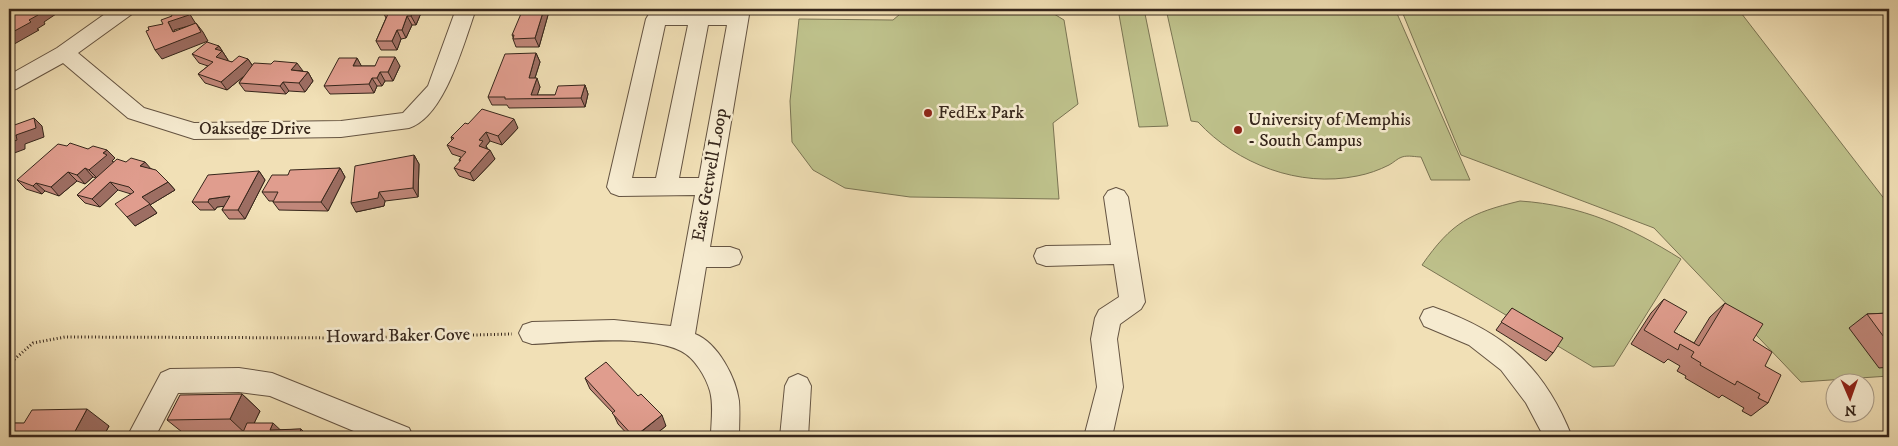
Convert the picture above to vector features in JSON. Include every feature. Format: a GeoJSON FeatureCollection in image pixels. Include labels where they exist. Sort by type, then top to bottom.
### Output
{"type":"FeatureCollection","features":[{"type":"Feature","properties":{"kind":"street"},"geometry":{"type":"LineString","coordinates":[[9,84],[64,54],[126,9]]}},
{"type":"Feature","properties":{"kind":"street","name":"Oaksedge Drive"},"geometry":{"type":"LineString","coordinates":[[64,54],[136,113],[194,131],[341,129],[409,120],[437,89],[466,9]]}},
{"type":"Feature","properties":{"kind":"street"},"geometry":{"type":"LineString","coordinates":[[708,186],[619,188],[656,19],[739,13]]}},
{"type":"Feature","properties":{"kind":"street","name":"East Getwell Loop"},"geometry":{"type":"LineString","coordinates":[[681,340],[739,13]]}},
{"type":"Feature","properties":{"kind":"street"},"geometry":{"type":"LineString","coordinates":[[666,187],[704,16]]}},
{"type":"Feature","properties":{"kind":"street"},"geometry":{"type":"LineString","coordinates":[[1098,437],[1110,387],[1104,339],[1108,318],[1132,302],[1116,197]]}},
{"type":"Feature","properties":{"kind":"street"},"geometry":{"type":"LineString","coordinates":[[1046,256],[1126,254]]}},
{"type":"Feature","properties":{"kind":"street"},"geometry":{"type":"LineString","coordinates":[[696,258],[730,257]]}},
{"type":"Feature","properties":{"kind":"street"},"geometry":{"type":"LineString","coordinates":[[1433,318],[1470,333],[1504,355],[1517,368],[1539,400],[1558,437]]}},
{"type":"Feature","properties":{"kind":"street"},"geometry":{"type":"LineString","coordinates":[[532,333],[618,331],[669,336],[692,344],[711,364],[725,397],[726,437]]}},
{"type":"Feature","properties":{"kind":"street"},"geometry":{"type":"LineString","coordinates":[[141,437],[170,381],[238,380],[272,385],[364,430],[399,437]]}},
{"type":"Feature","properties":{"kind":"street"},"geometry":{"type":"LineString","coordinates":[[794,437],[798,386]]}},
{"type":"Feature","properties":{"kind":"path","name":"Howard Baker Cove"},"geometry":{"type":"LineString","coordinates":[[9,364],[28,344],[40,340],[65,337],[358,338],[532,333]]}},
{"type":"Feature","properties":{"kind":"green space","name":"FedEx Park"},"geometry":{"type":"Polygon","coordinates":[[[906,9],[1046,9],[1064,20],[1078,104],[1053,123],[1059,199],[910,197],[845,188],[813,170],[792,142],[790,101],[799,19],[893,20],[906,9]]]}},
{"type":"Feature","properties":{"kind":"green space"},"geometry":{"type":"Polygon","coordinates":[[[1118,9],[1144,9],[1168,126],[1139,127],[1118,9]]]}},
{"type":"Feature","properties":{"kind":"green space"},"geometry":{"type":"Polygon","coordinates":[[[1166,9],[1395,9],[1470,180],[1431,180],[1421,157],[1402,157],[1389,165],[1369,173],[1335,179],[1313,179],[1291,175],[1250,161],[1231,150],[1198,122],[1191,121],[1166,9]]]}},
{"type":"Feature","properties":{"kind":"green space"},"geometry":{"type":"Polygon","coordinates":[[[1401,9],[1738,9],[1889,205],[1889,376],[1876,377],[1876,374],[1826,374],[1826,380],[1801,382],[1654,228],[1461,155],[1401,9]]]}},
{"type":"Feature","properties":{"kind":"green space"},"geometry":{"type":"Polygon","coordinates":[[[1520,201],[1564,207],[1604,220],[1643,237],[1681,259],[1614,366],[1593,367],[1422,265],[1443,239],[1464,221],[1488,210],[1520,201]]]}},
{"type":"Feature","properties":{"kind":"building"},"geometry":{"type":"Polygon","coordinates":[[[9,9],[15,9],[20,12],[26,9],[43,9],[35,14],[38,15],[29,20],[31,22],[9,34],[9,9]]]}},
{"type":"Feature","properties":{"kind":"building"},"geometry":{"type":"Polygon","coordinates":[[[186,9],[189,15],[168,22],[173,32],[196,23],[201,32],[155,50],[146,31],[149,30],[148,27],[163,24],[161,20],[172,16],[170,12],[186,9]]]}},
{"type":"Feature","properties":{"kind":"building"},"geometry":{"type":"Polygon","coordinates":[[[386,9],[414,9],[411,16],[407,16],[402,30],[397,30],[392,41],[376,41],[388,14],[384,14],[386,9]]]}},
{"type":"Feature","properties":{"kind":"building"},"geometry":{"type":"Polygon","coordinates":[[[523,9],[544,9],[535,38],[513,39],[514,35],[512,35],[523,9]]]}},
{"type":"Feature","properties":{"kind":"building"},"geometry":{"type":"Polygon","coordinates":[[[207,42],[219,46],[215,49],[222,51],[216,57],[232,62],[239,56],[248,59],[221,82],[198,74],[213,62],[192,54],[207,42]]]}},
{"type":"Feature","properties":{"kind":"building"},"geometry":{"type":"Polygon","coordinates":[[[536,53],[529,78],[537,78],[531,95],[555,95],[558,86],[585,85],[581,98],[505,99],[505,97],[488,97],[505,54],[536,53]]]}},
{"type":"Feature","properties":{"kind":"building"},"geometry":{"type":"Polygon","coordinates":[[[379,57],[395,57],[388,72],[380,72],[377,78],[372,78],[369,84],[324,86],[339,58],[357,58],[353,66],[375,66],[379,57]]]}},
{"type":"Feature","properties":{"kind":"building"},"geometry":{"type":"Polygon","coordinates":[[[274,61],[297,63],[291,70],[308,72],[299,83],[283,82],[280,86],[239,83],[254,63],[271,64],[274,61]]]}},
{"type":"Feature","properties":{"kind":"building"},"geometry":{"type":"Polygon","coordinates":[[[482,109],[514,119],[498,136],[486,132],[479,140],[483,141],[479,146],[490,150],[470,173],[454,168],[466,152],[447,145],[454,138],[451,137],[465,123],[468,124],[482,109]]]}},
{"type":"Feature","properties":{"kind":"building"},"geometry":{"type":"Polygon","coordinates":[[[34,118],[36,128],[16,135],[17,140],[9,143],[9,127],[34,118]]]}},
{"type":"Feature","properties":{"kind":"building"},"geometry":{"type":"Polygon","coordinates":[[[70,143],[88,149],[93,146],[107,150],[103,153],[107,155],[89,170],[85,168],[77,175],[68,172],[51,187],[36,183],[33,186],[17,180],[58,144],[67,146],[70,143]]]}},
{"type":"Feature","properties":{"kind":"building"},"geometry":{"type":"Polygon","coordinates":[[[414,155],[413,188],[379,192],[378,198],[351,203],[355,166],[414,155]]]}},
{"type":"Feature","properties":{"kind":"building"},"geometry":{"type":"Polygon","coordinates":[[[131,158],[145,162],[140,166],[156,170],[168,182],[142,197],[150,204],[127,217],[115,204],[134,192],[129,187],[110,182],[92,199],[77,195],[117,159],[126,162],[131,158]]]}},
{"type":"Feature","properties":{"kind":"building"},"geometry":{"type":"Polygon","coordinates":[[[340,168],[321,202],[273,202],[278,192],[262,192],[272,175],[288,175],[290,170],[340,168]]]}},
{"type":"Feature","properties":{"kind":"building"},"geometry":{"type":"Polygon","coordinates":[[[259,171],[238,210],[222,210],[230,196],[209,199],[208,202],[192,202],[208,175],[259,171]]]}},
{"type":"Feature","properties":{"kind":"building"},"geometry":{"type":"Polygon","coordinates":[[[1664,299],[1687,312],[1674,332],[1699,346],[1725,303],[1763,324],[1753,340],[1772,352],[1765,366],[1781,375],[1768,403],[1758,398],[1760,394],[1737,381],[1735,385],[1700,365],[1701,363],[1691,357],[1694,352],[1680,344],[1678,350],[1644,330],[1664,299]]]}},
{"type":"Feature","properties":{"kind":"building"},"geometry":{"type":"Polygon","coordinates":[[[1512,308],[1563,338],[1553,353],[1501,322],[1512,308]]]}},
{"type":"Feature","properties":{"kind":"building"},"geometry":{"type":"Polygon","coordinates":[[[1889,313],[1889,344],[1867,314],[1889,313]]]}},
{"type":"Feature","properties":{"kind":"building"},"geometry":{"type":"Polygon","coordinates":[[[606,362],[638,396],[641,394],[662,415],[634,437],[612,413],[615,411],[585,378],[606,362]]]}},
{"type":"Feature","properties":{"kind":"building"},"geometry":{"type":"Polygon","coordinates":[[[242,394],[230,419],[167,420],[180,395],[242,394]]]}},
{"type":"Feature","properties":{"kind":"building"},"geometry":{"type":"Polygon","coordinates":[[[87,409],[73,435],[17,435],[16,437],[9,437],[9,423],[24,423],[32,410],[87,409]]]}},
{"type":"Feature","properties":{"kind":"building"},"geometry":{"type":"Polygon","coordinates":[[[247,423],[273,423],[270,430],[301,429],[298,437],[241,437],[247,423]]]}},
{"type":"Feature","properties":{"kind":"place","name":"FedEx Park"},"geometry":{"type":"Point","coordinates":[928,113]}},
{"type":"Feature","properties":{"kind":"place","name":"University of Memphis - South Campus"},"geometry":{"type":"Point","coordinates":[1238,130]}}]}
